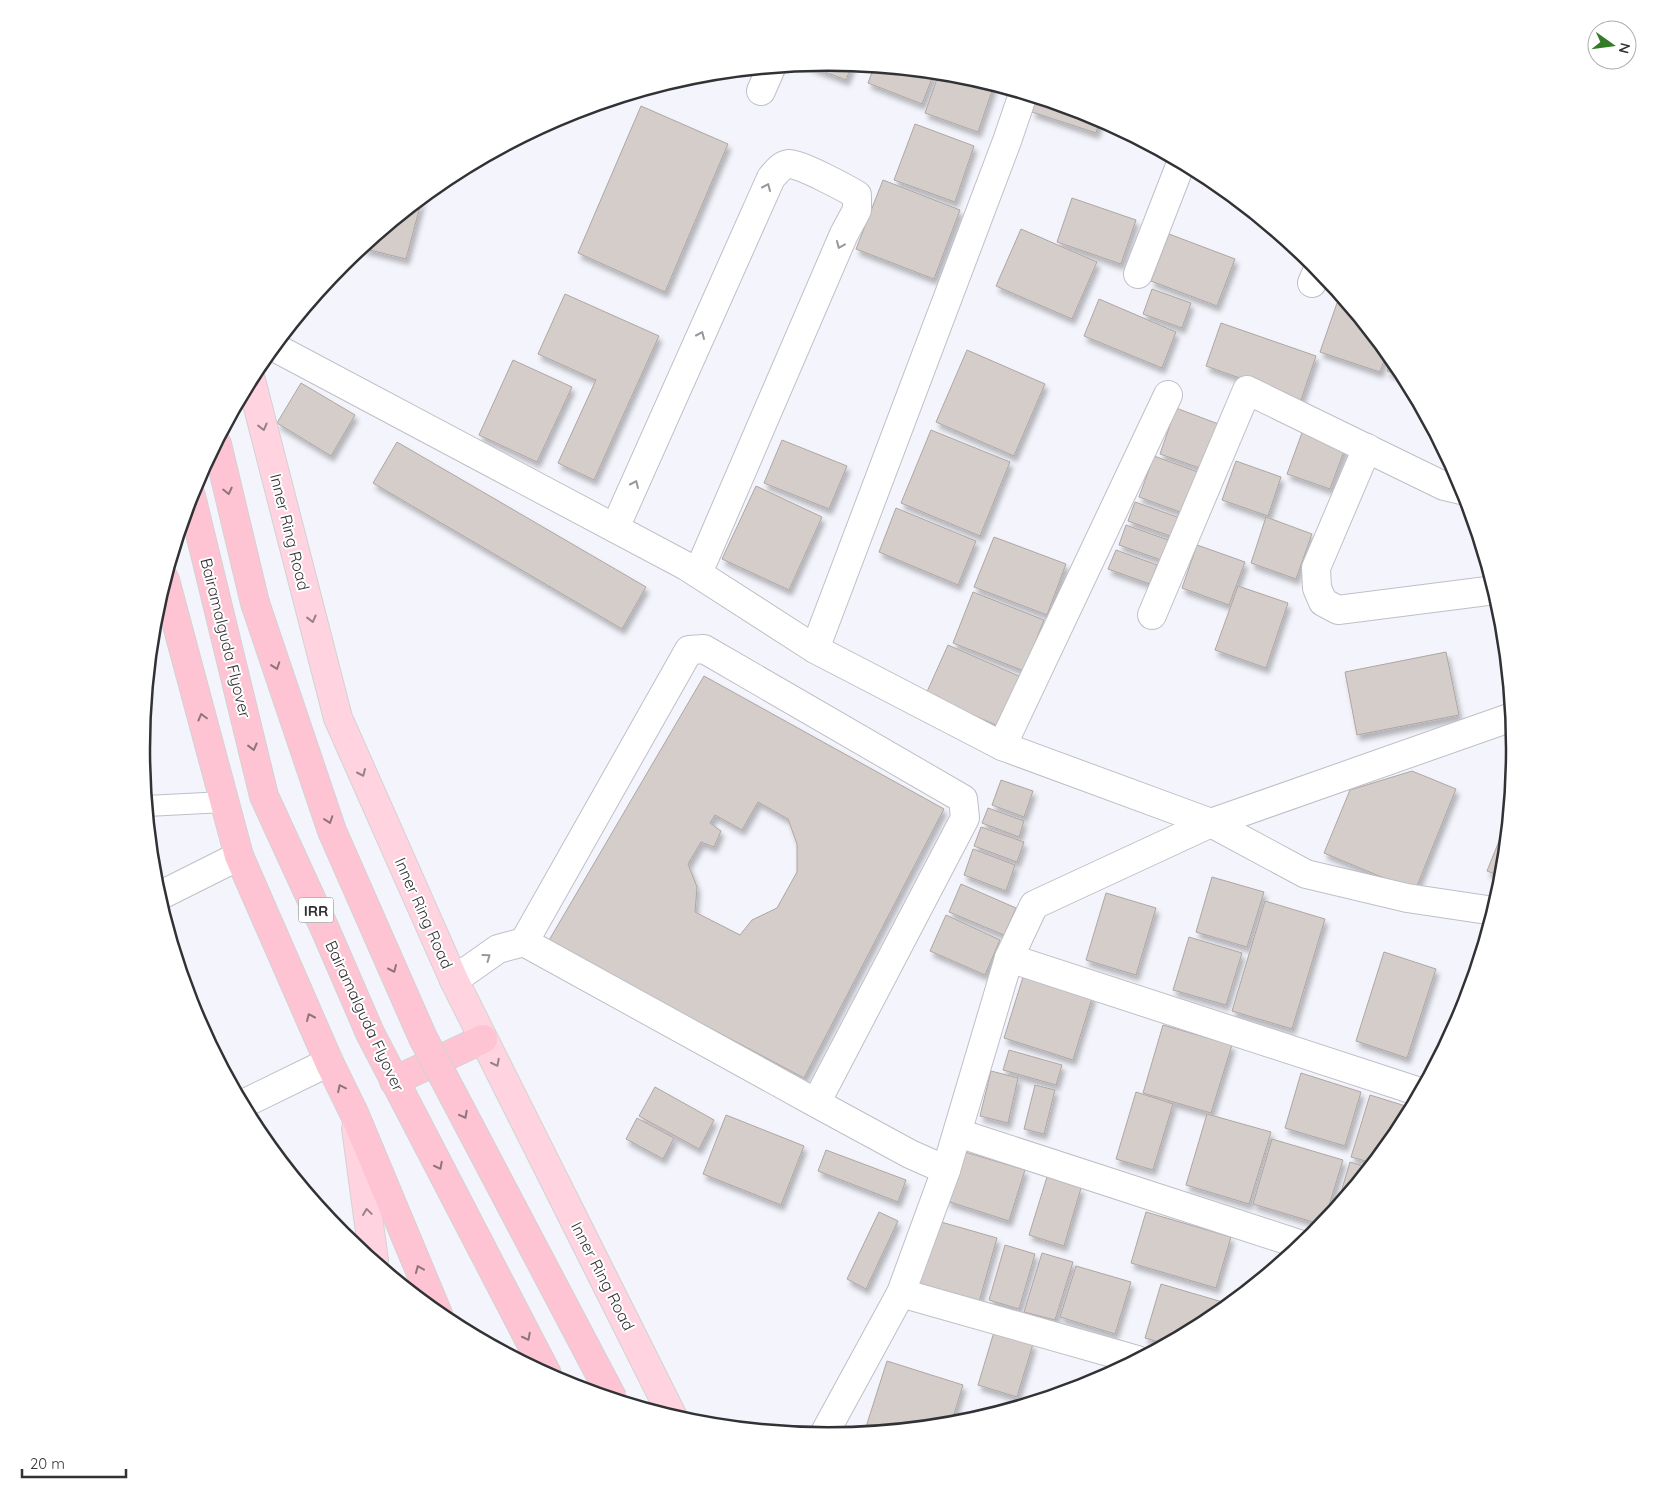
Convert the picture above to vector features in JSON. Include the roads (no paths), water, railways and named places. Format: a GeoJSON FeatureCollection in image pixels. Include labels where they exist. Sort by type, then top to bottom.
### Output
{"type":"FeatureCollection","features":[{"type":"Feature","properties":{"kind":"highway"},"geometry":{"type":"LineString","coordinates":[[219,452],[255,604],[332,831],[423,1038],[610,1392]]}},
{"type":"Feature","properties":{"kind":"highway","name":"Bairamalguda Flyover"},"geometry":{"type":"LineString","coordinates":[[194,510],[264,796],[370,1033],[542,1364]]}},
{"type":"Feature","properties":{"kind":"highway"},"geometry":{"type":"LineString","coordinates":[[169,593],[239,856],[329,1062],[354,1113],[432,1299]]}},
{"type":"Feature","properties":{"kind":"highway"},"geometry":{"type":"LineString","coordinates":[[394,1081],[484,1039]]}},
{"type":"Feature","properties":{"kind":"main road","name":"Inner Ring Road"},"geometry":{"type":"LineString","coordinates":[[254,390],[338,718],[454,980],[669,1409]]}},
{"type":"Feature","properties":{"kind":"main road"},"geometry":{"type":"LineString","coordinates":[[354,1113],[373,1251]]}},
{"type":"Feature","properties":{"kind":"street"},"geometry":{"type":"LineString","coordinates":[[815,649],[1008,142],[1021,99]]}},
{"type":"Feature","properties":{"kind":"street"},"geometry":{"type":"LineString","coordinates":[[616,528],[771,178],[779,168],[790,164],[847,189],[857,195],[858,210],[844,234],[698,573]]}},
{"type":"Feature","properties":{"kind":"street"},"geometry":{"type":"LineString","coordinates":[[1138,274],[1179,169]]}},
{"type":"Feature","properties":{"kind":"street"},"geometry":{"type":"LineString","coordinates":[[281,351],[616,528],[698,573],[815,649],[1002,746],[1211,822],[1306,874],[1407,898],[1487,910]]}},
{"type":"Feature","properties":{"kind":"street"},"geometry":{"type":"LineString","coordinates":[[1152,615],[1247,390],[1444,486],[1454,488]]}},
{"type":"Feature","properties":{"kind":"street"},"geometry":{"type":"LineString","coordinates":[[1002,746],[1168,395]]}},
{"type":"Feature","properties":{"kind":"street"},"geometry":{"type":"LineString","coordinates":[[1367,448],[1316,568],[1317,588],[1323,602],[1338,610],[1488,591]]}},
{"type":"Feature","properties":{"kind":"street"},"geometry":{"type":"LineString","coordinates":[[524,942],[689,650],[704,649],[963,799],[966,818],[816,1103]]}},
{"type":"Feature","properties":{"kind":"street"},"geometry":{"type":"LineString","coordinates":[[827,1428],[901,1293],[946,1170],[1008,958],[1034,905],[1211,822],[1506,719]]}},
{"type":"Feature","properties":{"kind":"street"},"geometry":{"type":"LineString","coordinates":[[166,893],[239,856]]}},
{"type":"Feature","properties":{"kind":"street"},"geometry":{"type":"LineString","coordinates":[[454,980],[498,949],[524,942],[910,1154],[946,1170]]}},
{"type":"Feature","properties":{"kind":"street"},"geometry":{"type":"LineString","coordinates":[[1008,958],[1415,1090]]}},
{"type":"Feature","properties":{"kind":"street"},"geometry":{"type":"LineString","coordinates":[[249,1101],[329,1062]]}},
{"type":"Feature","properties":{"kind":"street"},"geometry":{"type":"LineString","coordinates":[[958,1132],[1294,1242]]}},
{"type":"Feature","properties":{"kind":"street"},"geometry":{"type":"LineString","coordinates":[[901,1293],[1129,1358]]}},
{"type":"Feature","properties":{"kind":"lane"},"geometry":{"type":"LineString","coordinates":[[153,806],[224,802]]}}]}
